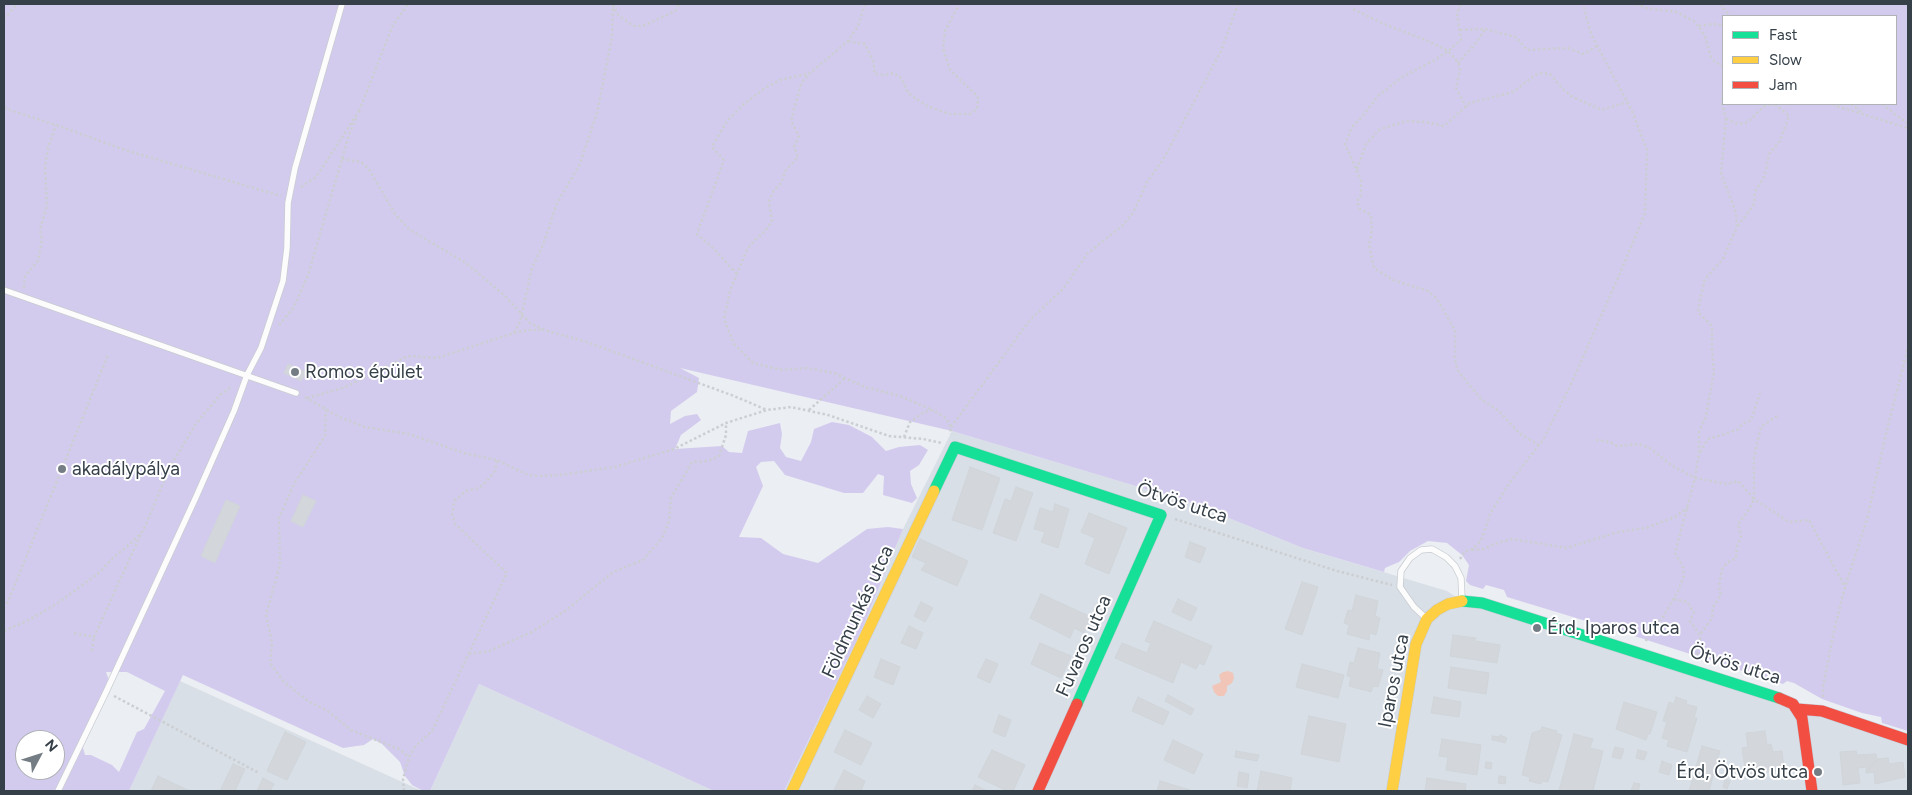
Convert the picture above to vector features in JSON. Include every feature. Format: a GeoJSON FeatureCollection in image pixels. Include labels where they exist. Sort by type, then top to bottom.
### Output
{"type":"FeatureCollection","features":[{"type":"Feature","properties":{"kind":"street","name":"Ötvös utca"},"geometry":{"type":"LineString","coordinates":[[952,446],[1161,515]]}},
{"type":"Feature","properties":{"kind":"street","name":"Földmunkás utca"},"geometry":{"type":"LineString","coordinates":[[792,791],[952,446]]}},
{"type":"Feature","properties":{"kind":"street","name":"Fuvaros utca"},"geometry":{"type":"LineString","coordinates":[[1038,791],[1161,515]]}},
{"type":"Feature","properties":{"kind":"street","name":"Ötvös utca"},"geometry":{"type":"LineString","coordinates":[[1462,600],[1482,603],[1786,700],[1797,709],[1822,711],[1908,740]]}},
{"type":"Feature","properties":{"kind":"street","name":"Iparos utca"},"geometry":{"type":"LineString","coordinates":[[1392,791],[1416,644],[1427,619],[1437,610],[1448,604],[1462,600]]}},
{"type":"Feature","properties":{"kind":"street"},"geometry":{"type":"LineString","coordinates":[[1797,709],[1804,725],[1812,791]]}},
{"type":"Feature","properties":{"kind":"lane"},"geometry":{"type":"LineString","coordinates":[[58,791],[106,692],[227,428],[247,375],[261,348],[283,281],[288,248],[290,194],[295,168],[342,4]]}},
{"type":"Feature","properties":{"kind":"lane"},"geometry":{"type":"LineString","coordinates":[[4,290],[296,393]]}},
{"type":"Feature","properties":{"kind":"lane"},"geometry":{"type":"LineString","coordinates":[[1427,619],[1414,607],[1400,587],[1401,571],[1410,558],[1421,550],[1432,549],[1446,557],[1455,566],[1461,578],[1462,600]]}},
{"type":"Feature","properties":{"kind":"path"},"geometry":{"type":"LineString","coordinates":[[4,19],[16,4]]}},
{"type":"Feature","properties":{"kind":"path"},"geometry":{"type":"LineString","coordinates":[[278,327],[294,307],[308,275],[349,135],[393,25],[408,4]]}},
{"type":"Feature","properties":{"kind":"path"},"geometry":{"type":"LineString","coordinates":[[613,4],[617,14],[633,26],[643,26],[675,11],[679,4]]}},
{"type":"Feature","properties":{"kind":"path"},"geometry":{"type":"LineString","coordinates":[[514,333],[520,322],[532,268],[543,246],[557,203],[579,166],[597,113],[612,37],[613,4]]}},
{"type":"Feature","properties":{"kind":"path"},"geometry":{"type":"LineString","coordinates":[[296,393],[365,427],[409,434],[464,453],[497,460],[534,476],[560,475],[615,467],[674,449],[726,423],[766,410],[791,406],[883,434],[923,439],[952,446],[951,426],[946,418],[933,410],[900,396],[865,387],[834,373],[808,368],[782,370],[752,362],[734,344],[724,319],[730,292],[745,254],[750,245],[766,230],[772,221],[768,202],[773,192],[781,183],[786,170],[798,157],[794,147],[799,136],[791,121],[801,84],[809,74],[848,41],[858,26],[864,4]]}},
{"type":"Feature","properties":{"kind":"path"},"geometry":{"type":"LineString","coordinates":[[848,41],[865,44],[875,74],[894,74],[902,79],[908,93],[927,106],[950,114],[970,114],[977,109],[978,97],[950,70],[943,48],[945,31],[959,4]]}},
{"type":"Feature","properties":{"kind":"path"},"geometry":{"type":"LineString","coordinates":[[951,426],[1030,320],[1063,289],[1087,254],[1123,225],[1133,213],[1147,182],[1164,158],[1221,51],[1238,4]]}},
{"type":"Feature","properties":{"kind":"path"},"geometry":{"type":"LineString","coordinates":[[1460,4],[1457,15],[1461,40],[1433,61],[1402,77],[1378,96],[1352,127],[1345,144],[1361,180],[1361,195],[1357,200],[1360,209],[1372,215],[1369,245],[1374,268],[1393,280],[1428,291],[1437,299],[1455,330],[1455,360],[1458,372],[1480,399],[1499,411],[1519,433],[1539,445]]}},
{"type":"Feature","properties":{"kind":"path"},"geometry":{"type":"LineString","coordinates":[[1471,550],[1481,541],[1491,512],[1511,481],[1539,445],[1572,382],[1645,213],[1647,150],[1627,102],[1591,34],[1583,4]]}},
{"type":"Feature","properties":{"kind":"path"},"geometry":{"type":"LineString","coordinates":[[1636,4],[1646,8],[1677,12],[1688,17],[1699,26],[1705,36],[1711,57],[1718,64],[1722,65]]}},
{"type":"Feature","properties":{"kind":"path"},"geometry":{"type":"LineString","coordinates":[[1720,4],[1729,15]]}},
{"type":"Feature","properties":{"kind":"path"},"geometry":{"type":"LineString","coordinates":[[1353,9],[1448,51],[1458,63],[1460,70],[1456,88],[1466,107]]}},
{"type":"Feature","properties":{"kind":"path"},"geometry":{"type":"LineString","coordinates":[[1699,26],[1714,24],[1722,26]]}},
{"type":"Feature","properties":{"kind":"path"},"geometry":{"type":"LineString","coordinates":[[1460,30],[1485,30],[1516,37],[1526,50],[1568,48],[1583,54],[1597,46]]}},
{"type":"Feature","properties":{"kind":"path"},"geometry":{"type":"LineString","coordinates":[[1458,63],[1485,30]]}},
{"type":"Feature","properties":{"kind":"path"},"geometry":{"type":"LineString","coordinates":[[737,274],[697,234],[724,160],[712,147],[714,141],[727,121],[744,104],[765,88],[780,80],[809,74]]}},
{"type":"Feature","properties":{"kind":"path"},"geometry":{"type":"LineString","coordinates":[[1356,171],[1366,144],[1380,129],[1407,121],[1426,122],[1444,126],[1470,103],[1513,92],[1538,74],[1550,74],[1571,96],[1602,110],[1627,102]]}},
{"type":"Feature","properties":{"kind":"path"},"geometry":{"type":"LineString","coordinates":[[1723,105],[1726,119],[1722,173],[1736,213],[1737,227]]}},
{"type":"Feature","properties":{"kind":"path"},"geometry":{"type":"LineString","coordinates":[[1726,119],[1739,124],[1748,122],[1763,107],[1770,105]]}},
{"type":"Feature","properties":{"kind":"path"},"geometry":{"type":"LineString","coordinates":[[1641,654],[1652,625],[1662,619],[1674,599],[1684,576],[1683,567],[1675,553],[1695,478],[1699,454],[1699,432],[1706,416],[1714,372],[1712,326],[1698,312],[1700,299],[1705,279],[1724,260],[1737,227],[1754,204],[1755,192],[1764,175],[1769,154],[1780,142],[1789,116],[1774,105]]}},
{"type":"Feature","properties":{"kind":"path"},"geometry":{"type":"LineString","coordinates":[[1834,105],[1908,128]]}},
{"type":"Feature","properties":{"kind":"path"},"geometry":{"type":"LineString","coordinates":[[1852,105],[1868,116]]}},
{"type":"Feature","properties":{"kind":"path"},"geometry":{"type":"LineString","coordinates":[[1883,105],[1908,124]]}},
{"type":"Feature","properties":{"kind":"path"},"geometry":{"type":"LineString","coordinates":[[4,108],[56,124],[125,150],[285,197],[316,176],[359,110]]}},
{"type":"Feature","properties":{"kind":"path"},"geometry":{"type":"LineString","coordinates":[[23,297],[25,276],[38,261],[42,239],[40,230],[47,205],[45,167],[48,148],[56,124]]}},
{"type":"Feature","properties":{"kind":"path"},"geometry":{"type":"LineString","coordinates":[[342,159],[360,162],[369,169],[395,214],[410,230],[466,263],[504,295],[530,323],[544,330],[584,340],[734,396],[766,410]]}},
{"type":"Feature","properties":{"kind":"path"},"geometry":{"type":"LineString","coordinates":[[307,398],[343,388],[408,356],[437,358],[514,333],[527,330],[544,330]]}},
{"type":"Feature","properties":{"kind":"path"},"geometry":{"type":"LineString","coordinates":[[1823,687],[1845,587],[1867,519],[1908,347]]}},
{"type":"Feature","properties":{"kind":"path"},"geometry":{"type":"LineString","coordinates":[[7,604],[108,355]]}},
{"type":"Feature","properties":{"kind":"path"},"geometry":{"type":"LineString","coordinates":[[92,652],[94,637],[171,465],[195,424],[220,395],[247,375]]}},
{"type":"Feature","properties":{"kind":"path"},"geometry":{"type":"LineString","coordinates":[[809,410],[845,378]]}},
{"type":"Feature","properties":{"kind":"path"},"geometry":{"type":"LineString","coordinates":[[1699,454],[1708,439],[1737,430],[1742,424],[1751,420],[1760,393]]}},
{"type":"Feature","properties":{"kind":"path"},"geometry":{"type":"LineString","coordinates":[[326,409],[325,436],[294,484],[280,518],[280,565],[266,615],[272,642],[270,663],[284,682],[308,701],[328,711],[351,730],[399,749],[409,757]]}},
{"type":"Feature","properties":{"kind":"path"},"geometry":{"type":"LineString","coordinates":[[904,437],[910,422],[924,412],[933,410]]}},
{"type":"Feature","properties":{"kind":"path"},"geometry":{"type":"LineString","coordinates":[[1693,670],[1700,643],[1700,635],[1712,618],[1713,607],[1721,595],[1719,586],[1722,570],[1727,563],[1736,558],[1737,546],[1741,536],[1738,524],[1754,499],[1754,457],[1761,427],[1777,416]]}},
{"type":"Feature","properties":{"kind":"path"},"geometry":{"type":"LineString","coordinates":[[469,654],[489,651],[532,632],[566,611],[608,575],[643,560],[662,538],[669,521],[671,498],[692,462],[708,461],[719,456],[726,434],[726,423]]}},
{"type":"Feature","properties":{"kind":"path"},"geometry":{"type":"LineString","coordinates":[[1596,440],[1610,442],[1617,446],[1640,444],[1650,448],[1671,465],[1695,478],[1727,484],[1738,481],[1754,499],[1789,522],[1809,520],[1845,587]]}},
{"type":"Feature","properties":{"kind":"path"},"geometry":{"type":"LineString","coordinates":[[404,791],[403,779],[409,757],[415,747],[432,731],[507,573],[455,524],[452,513],[455,500],[466,491],[479,488],[486,482],[495,471],[497,460]]}},
{"type":"Feature","properties":{"kind":"path"},"geometry":{"type":"LineString","coordinates":[[1455,566],[1465,551],[1484,549],[1512,539],[1567,548],[1618,532],[1646,528],[1675,517],[1688,507]]}},
{"type":"Feature","properties":{"kind":"path","name":"Ötvös utca"},"geometry":{"type":"LineString","coordinates":[[1161,515],[1337,571],[1400,587]]}},
{"type":"Feature","properties":{"kind":"path"},"geometry":{"type":"LineString","coordinates":[[4,631],[29,620],[100,572],[143,530]]}},
{"type":"Feature","properties":{"kind":"path"},"geometry":{"type":"LineString","coordinates":[[1674,599],[1686,602],[1694,612],[1690,621],[1700,635]]}},
{"type":"Feature","properties":{"kind":"path"},"geometry":{"type":"LineString","coordinates":[[74,633],[94,637]]}},
{"type":"Feature","properties":{"kind":"path"},"geometry":{"type":"LineString","coordinates":[[106,692],[259,773]]}},
{"type":"Feature","properties":{"kind":"shaded area"},"geometry":{"type":"Polygon","coordinates":[[[4,4],[1908,4],[1908,731],[1882,723],[1881,717],[1862,713],[1822,699],[1794,683],[1787,681],[1783,684],[1507,597],[1504,590],[1486,585],[1483,589],[1470,585],[1466,581],[1469,565],[1462,555],[1447,543],[1428,541],[1410,551],[1399,562],[1385,568],[1384,572],[1303,548],[1189,502],[952,431],[680,368],[699,378],[697,392],[671,411],[670,424],[685,416],[697,414],[701,420],[681,435],[675,449],[722,446],[729,452],[742,453],[748,431],[780,423],[782,434],[780,448],[786,457],[801,461],[811,442],[814,429],[832,422],[849,425],[872,437],[886,451],[899,447],[920,445],[928,450],[919,465],[910,471],[911,484],[917,498],[912,503],[883,495],[884,476],[878,474],[863,493],[844,493],[785,475],[774,461],[761,462],[756,467],[763,486],[739,537],[761,538],[783,554],[818,563],[867,529],[888,527],[903,529],[862,629],[784,791],[714,791],[479,684],[430,791],[423,791],[412,785],[405,776],[400,762],[382,744],[373,739],[364,745],[343,748],[183,675],[129,791],[4,791],[4,4]],[[106,672],[111,686],[86,730],[83,748],[85,755],[91,755],[112,765],[119,772],[137,732],[144,729],[165,691],[127,672],[106,672]]]}},
{"type":"Feature","properties":{"kind":"shaded area"},"geometry":{"type":"Polygon","coordinates":[[[952,431],[1189,502],[1303,548],[1447,591],[1462,601],[1908,740],[1908,791],[784,791],[862,629],[903,529],[952,431]]]}},
{"type":"Feature","properties":{"kind":"shaded area"},"geometry":{"type":"Polygon","coordinates":[[[1228,671],[1233,673],[1232,683],[1227,686],[1224,696],[1218,696],[1212,686],[1221,682],[1219,675],[1228,671]]]}},
{"type":"Feature","properties":{"kind":"shaded area"},"geometry":{"type":"Polygon","coordinates":[[[180,681],[422,791],[129,791],[180,681]]]}},
{"type":"Feature","properties":{"kind":"shaded area"},"geometry":{"type":"Polygon","coordinates":[[[479,684],[714,791],[430,791],[479,684]]]}},
{"type":"Feature","properties":{"kind":"building","name":"Romos épület"},"geometry":{"type":"Polygon","coordinates":[[[288,364],[306,372],[301,381],[284,373],[288,364]]]}},
{"type":"Feature","properties":{"kind":"building"},"geometry":{"type":"Polygon","coordinates":[[[970,467],[1000,478],[982,530],[952,520],[970,467]]]}},
{"type":"Feature","properties":{"kind":"building"},"geometry":{"type":"Polygon","coordinates":[[[1016,487],[1033,493],[1016,541],[993,533],[1005,499],[1011,501],[1016,487]]]}},
{"type":"Feature","properties":{"kind":"building"},"geometry":{"type":"Polygon","coordinates":[[[303,495],[316,501],[303,527],[291,521],[303,495]]]}},
{"type":"Feature","properties":{"kind":"building"},"geometry":{"type":"Polygon","coordinates":[[[226,500],[240,506],[215,563],[201,556],[226,500]]]}},
{"type":"Feature","properties":{"kind":"building"},"geometry":{"type":"Polygon","coordinates":[[[1055,504],[1069,509],[1058,548],[1041,542],[1045,532],[1034,529],[1040,508],[1053,512],[1055,504]]]}},
{"type":"Feature","properties":{"kind":"building"},"geometry":{"type":"Polygon","coordinates":[[[1089,513],[1127,528],[1109,574],[1085,564],[1095,538],[1081,532],[1089,513]]]}},
{"type":"Feature","properties":{"kind":"building"},"geometry":{"type":"Polygon","coordinates":[[[920,539],[968,561],[957,586],[921,570],[926,563],[912,557],[920,539]]]}},
{"type":"Feature","properties":{"kind":"building"},"geometry":{"type":"Polygon","coordinates":[[[1190,542],[1206,548],[1200,563],[1185,557],[1190,542]]]}},
{"type":"Feature","properties":{"kind":"building"},"geometry":{"type":"Polygon","coordinates":[[[1302,582],[1318,587],[1302,635],[1285,629],[1302,582]]]}},
{"type":"Feature","properties":{"kind":"building"},"geometry":{"type":"Polygon","coordinates":[[[1041,594],[1091,617],[1084,633],[1074,628],[1070,638],[1030,618],[1041,594]]]}},
{"type":"Feature","properties":{"kind":"building"},"geometry":{"type":"Polygon","coordinates":[[[1356,595],[1378,601],[1375,616],[1380,618],[1376,635],[1370,633],[1369,640],[1347,634],[1349,625],[1344,623],[1348,610],[1352,611],[1356,595]]]}},
{"type":"Feature","properties":{"kind":"building"},"geometry":{"type":"Polygon","coordinates":[[[1178,599],[1197,608],[1191,621],[1172,612],[1178,599]]]}},
{"type":"Feature","properties":{"kind":"building"},"geometry":{"type":"Polygon","coordinates":[[[921,602],[933,608],[925,622],[914,616],[921,602]]]}},
{"type":"Feature","properties":{"kind":"building"},"geometry":{"type":"Polygon","coordinates":[[[1154,621],[1212,646],[1204,665],[1199,663],[1196,669],[1181,662],[1173,683],[1115,658],[1122,643],[1147,653],[1151,643],[1145,641],[1154,621]]]}},
{"type":"Feature","properties":{"kind":"building"},"geometry":{"type":"Polygon","coordinates":[[[909,626],[923,633],[916,649],[901,643],[909,626]]]}},
{"type":"Feature","properties":{"kind":"building"},"geometry":{"type":"Polygon","coordinates":[[[1453,635],[1476,638],[1475,641],[1500,645],[1497,663],[1450,656],[1453,635]]]}},
{"type":"Feature","properties":{"kind":"building"},"geometry":{"type":"Polygon","coordinates":[[[1040,643],[1071,656],[1061,678],[1031,664],[1040,643]]]}},
{"type":"Feature","properties":{"kind":"building"},"geometry":{"type":"Polygon","coordinates":[[[1358,648],[1380,653],[1377,669],[1383,670],[1378,687],[1373,686],[1371,692],[1349,686],[1351,677],[1347,676],[1350,662],[1354,663],[1358,648]]]}},
{"type":"Feature","properties":{"kind":"building"},"geometry":{"type":"Polygon","coordinates":[[[881,659],[900,667],[893,685],[874,677],[881,659]]]}},
{"type":"Feature","properties":{"kind":"building"},"geometry":{"type":"Polygon","coordinates":[[[986,659],[998,664],[990,683],[977,677],[986,659]]]}},
{"type":"Feature","properties":{"kind":"building"},"geometry":{"type":"Polygon","coordinates":[[[1302,664],[1344,675],[1338,698],[1296,687],[1302,664]]]}},
{"type":"Feature","properties":{"kind":"building"},"geometry":{"type":"Polygon","coordinates":[[[1451,667],[1489,673],[1486,694],[1448,688],[1451,667]]]}},
{"type":"Feature","properties":{"kind":"building"},"geometry":{"type":"Polygon","coordinates":[[[1168,695],[1194,709],[1191,715],[1165,701],[1168,695]]]}},
{"type":"Feature","properties":{"kind":"building"},"geometry":{"type":"Polygon","coordinates":[[[867,696],[881,704],[873,718],[859,710],[867,696]]]}},
{"type":"Feature","properties":{"kind":"building"},"geometry":{"type":"Polygon","coordinates":[[[1138,697],[1169,712],[1163,725],[1132,711],[1138,697]]]}},
{"type":"Feature","properties":{"kind":"building"},"geometry":{"type":"Polygon","coordinates":[[[1434,697],[1461,702],[1459,717],[1431,713],[1434,697]]]}},
{"type":"Feature","properties":{"kind":"building"},"geometry":{"type":"Polygon","coordinates":[[[1676,697],[1687,701],[1686,704],[1697,707],[1694,718],[1697,718],[1687,752],[1667,746],[1669,740],[1662,738],[1667,722],[1663,721],[1669,702],[1674,704],[1676,697]]]}},
{"type":"Feature","properties":{"kind":"building"},"geometry":{"type":"Polygon","coordinates":[[[1624,702],[1657,712],[1650,734],[1648,734],[1646,740],[1616,729],[1624,702]]]}},
{"type":"Feature","properties":{"kind":"building"},"geometry":{"type":"Polygon","coordinates":[[[999,715],[1011,720],[1005,737],[993,732],[999,715]]]}},
{"type":"Feature","properties":{"kind":"building"},"geometry":{"type":"Polygon","coordinates":[[[1309,716],[1346,724],[1339,762],[1301,754],[1309,716]]]}},
{"type":"Feature","properties":{"kind":"building"},"geometry":{"type":"Polygon","coordinates":[[[1542,727],[1557,731],[1556,733],[1562,735],[1548,782],[1542,781],[1541,784],[1529,781],[1530,777],[1522,775],[1532,733],[1541,730],[1542,727]]]}},
{"type":"Feature","properties":{"kind":"building"},"geometry":{"type":"Polygon","coordinates":[[[845,730],[872,743],[861,765],[834,752],[845,730]]]}},
{"type":"Feature","properties":{"kind":"building"},"geometry":{"type":"Polygon","coordinates":[[[1765,731],[1767,745],[1771,744],[1773,752],[1782,751],[1784,769],[1746,775],[1742,748],[1748,747],[1746,733],[1765,731]]]}},
{"type":"Feature","properties":{"kind":"building"},"geometry":{"type":"Polygon","coordinates":[[[285,732],[306,742],[287,780],[267,771],[285,732]]]}},
{"type":"Feature","properties":{"kind":"building"},"geometry":{"type":"Polygon","coordinates":[[[1574,734],[1593,739],[1590,748],[1603,751],[1593,791],[1559,791],[1574,734]]]}},
{"type":"Feature","properties":{"kind":"building"},"geometry":{"type":"Polygon","coordinates":[[[1500,735],[1507,738],[1505,743],[1498,741],[1500,735]]]}},
{"type":"Feature","properties":{"kind":"building"},"geometry":{"type":"Polygon","coordinates":[[[1492,736],[1500,737],[1498,741],[1492,740],[1492,736]]]}},
{"type":"Feature","properties":{"kind":"building"},"geometry":{"type":"Polygon","coordinates":[[[1442,739],[1481,745],[1477,775],[1446,770],[1448,757],[1439,756],[1442,739]]]}},
{"type":"Feature","properties":{"kind":"building"},"geometry":{"type":"Polygon","coordinates":[[[1173,740],[1203,754],[1194,774],[1164,760],[1173,740]]]}},
{"type":"Feature","properties":{"kind":"building"},"geometry":{"type":"Polygon","coordinates":[[[1702,746],[1720,751],[1709,791],[1689,791],[1702,746]]]}},
{"type":"Feature","properties":{"kind":"building"},"geometry":{"type":"Polygon","coordinates":[[[1615,747],[1624,749],[1621,759],[1612,757],[1615,747]]]}},
{"type":"Feature","properties":{"kind":"building"},"geometry":{"type":"Polygon","coordinates":[[[992,750],[1025,765],[1013,791],[1007,791],[978,777],[992,750]]]}},
{"type":"Feature","properties":{"kind":"building"},"geometry":{"type":"Polygon","coordinates":[[[1638,750],[1647,752],[1644,760],[1636,758],[1638,750]]]}},
{"type":"Feature","properties":{"kind":"building"},"geometry":{"type":"Polygon","coordinates":[[[1236,751],[1259,755],[1257,761],[1235,757],[1236,751]]]}},
{"type":"Feature","properties":{"kind":"building"},"geometry":{"type":"Polygon","coordinates":[[[1856,751],[1857,755],[1876,754],[1877,759],[1866,773],[1866,767],[1858,768],[1860,783],[1843,785],[1840,752],[1856,751]]]}},
{"type":"Feature","properties":{"kind":"building"},"geometry":{"type":"Polygon","coordinates":[[[1888,758],[1889,764],[1903,762],[1905,777],[1875,784],[1874,772],[1866,773],[1877,759],[1888,758]]]}},
{"type":"Feature","properties":{"kind":"building"},"geometry":{"type":"Polygon","coordinates":[[[1662,761],[1672,765],[1669,775],[1659,772],[1662,761]]]}},
{"type":"Feature","properties":{"kind":"building"},"geometry":{"type":"Polygon","coordinates":[[[1486,762],[1492,763],[1491,769],[1485,768],[1486,762]]]}},
{"type":"Feature","properties":{"kind":"building"},"geometry":{"type":"Polygon","coordinates":[[[233,764],[245,769],[235,791],[220,791],[233,764]]]}},
{"type":"Feature","properties":{"kind":"building"},"geometry":{"type":"Polygon","coordinates":[[[844,770],[865,781],[861,791],[834,790],[844,770]]]}},
{"type":"Feature","properties":{"kind":"building"},"geometry":{"type":"Polygon","coordinates":[[[1261,771],[1292,778],[1290,791],[1257,791],[1261,771]]]}},
{"type":"Feature","properties":{"kind":"building"},"geometry":{"type":"Polygon","coordinates":[[[1239,772],[1249,774],[1247,788],[1237,786],[1239,772]]]}},
{"type":"Feature","properties":{"kind":"building"},"geometry":{"type":"Polygon","coordinates":[[[158,776],[179,786],[176,791],[151,791],[158,776]]]}},
{"type":"Feature","properties":{"kind":"building"},"geometry":{"type":"Polygon","coordinates":[[[1499,776],[1506,777],[1505,784],[1498,783],[1499,776]]]}},
{"type":"Feature","properties":{"kind":"building"},"geometry":{"type":"Polygon","coordinates":[[[263,778],[274,784],[270,791],[257,791],[263,778]]]}},
{"type":"Feature","properties":{"kind":"building"},"geometry":{"type":"Polygon","coordinates":[[[1427,778],[1466,784],[1465,791],[1425,791],[1427,778]]]}},
{"type":"Feature","properties":{"kind":"building"},"geometry":{"type":"Polygon","coordinates":[[[1725,779],[1730,781],[1727,789],[1723,787],[1725,779]]]}},
{"type":"Feature","properties":{"kind":"building"},"geometry":{"type":"Polygon","coordinates":[[[1160,781],[1190,790],[1157,791],[1160,781]]]}},
{"type":"Feature","properties":{"kind":"building"},"geometry":{"type":"Polygon","coordinates":[[[1634,783],[1640,784],[1638,791],[1631,791],[1634,783]]]}},
{"type":"Feature","properties":{"kind":"building"},"geometry":{"type":"Polygon","coordinates":[[[975,785],[987,791],[972,791],[975,785]]]}},
{"type":"Feature","properties":{"kind":"building"},"geometry":{"type":"Polygon","coordinates":[[[179,786],[190,791],[176,791],[179,786]]]}},
{"type":"Feature","properties":{"kind":"traffic: fast"},"geometry":{"type":"LineString","coordinates":[[934,491],[955,447],[1161,515],[1077,704]]}},
{"type":"Feature","properties":{"kind":"traffic: fast"},"geometry":{"type":"LineString","coordinates":[[1462,601],[1482,603],[1779,698]]}},
{"type":"Feature","properties":{"kind":"traffic: slow"},"geometry":{"type":"LineString","coordinates":[[792,791],[934,491]]}},
{"type":"Feature","properties":{"kind":"traffic: slow"},"geometry":{"type":"LineString","coordinates":[[1392,791],[1416,644],[1427,619],[1437,610],[1448,604],[1462,601]]}},
{"type":"Feature","properties":{"kind":"traffic: jam"},"geometry":{"type":"LineString","coordinates":[[1779,698],[1793,704],[1802,718],[1812,791]]}},
{"type":"Feature","properties":{"kind":"traffic: jam"},"geometry":{"type":"LineString","coordinates":[[1038,791],[1077,704]]}},
{"type":"Feature","properties":{"kind":"traffic: jam"},"geometry":{"type":"LineString","coordinates":[[1797,709],[1822,711],[1908,740]]}},
{"type":"Feature","properties":{"kind":"place","name":"Romos épület"},"geometry":{"type":"Point","coordinates":[295,372]}},
{"type":"Feature","properties":{"kind":"place","name":"akadálypálya"},"geometry":{"type":"Point","coordinates":[62,469]}},
{"type":"Feature","properties":{"kind":"place","name":"Érd, Iparos utca"},"geometry":{"type":"Point","coordinates":[1537,628]}},
{"type":"Feature","properties":{"kind":"place","name":"Érd, Ötvös utca"},"geometry":{"type":"Point","coordinates":[1818,772]}}]}
